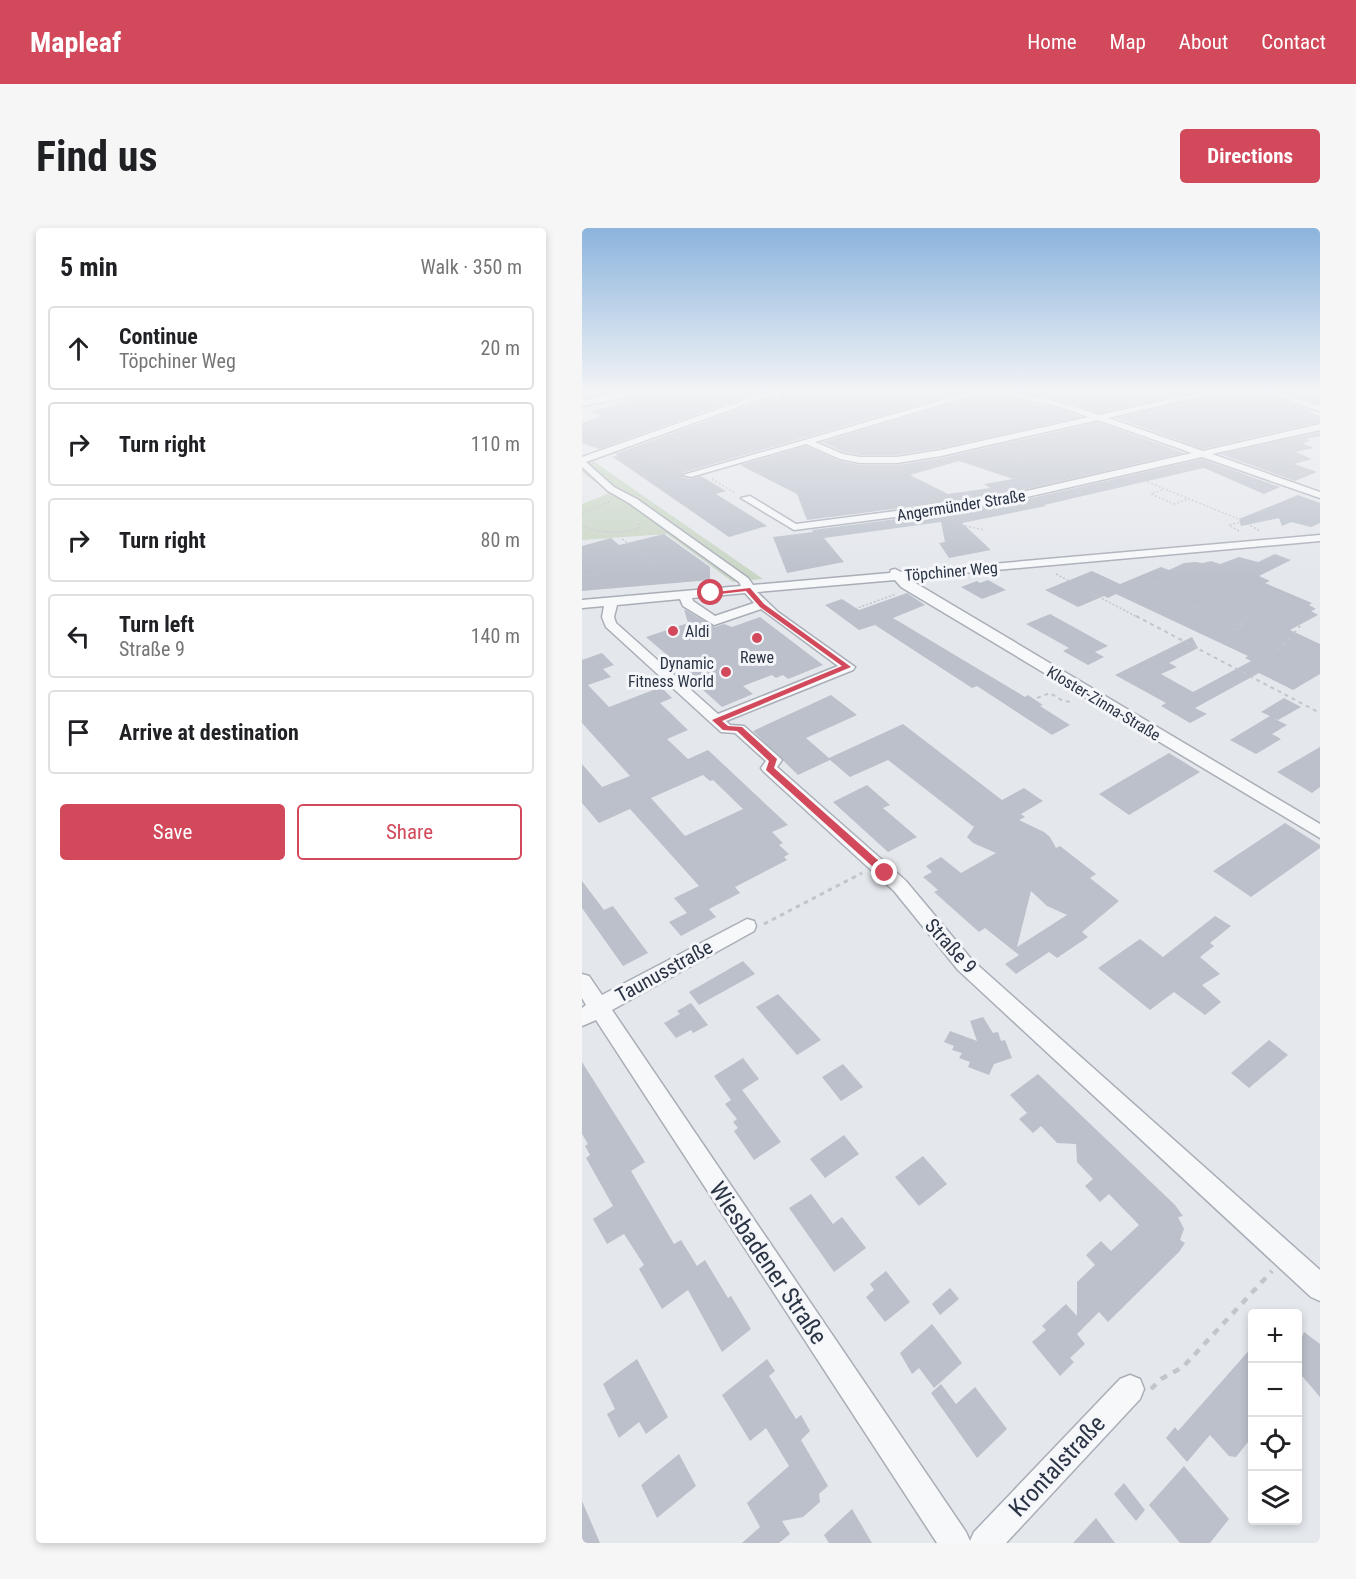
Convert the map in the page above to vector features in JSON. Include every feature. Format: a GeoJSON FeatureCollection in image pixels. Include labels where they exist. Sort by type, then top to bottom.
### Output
{"type":"FeatureCollection","features":[{"type":"Feature","properties":{"kind":"street"},"geometry":{"type":"LineString","coordinates":[[582,462],[609,452]]}},
{"type":"Feature","properties":{"kind":"street"},"geometry":{"type":"LineString","coordinates":[[688,475],[770,452]]}},
{"type":"Feature","properties":{"kind":"street"},"geometry":{"type":"LineString","coordinates":[[833,452],[847,458],[897,460],[934,452]]}},
{"type":"Feature","properties":{"kind":"street"},"geometry":{"type":"LineString","coordinates":[[1205,453],[1320,495]]}},
{"type":"Feature","properties":{"kind":"street","name":"Angermünder Straße"},"geometry":{"type":"LineString","coordinates":[[746,498],[794,527],[996,501],[1205,453]]}},
{"type":"Feature","properties":{"kind":"street"},"geometry":{"type":"LineString","coordinates":[[582,462],[610,489],[625,497],[744,580],[747,589],[762,605],[848,667],[716,720]]}},
{"type":"Feature","properties":{"kind":"street"},"geometry":{"type":"LineString","coordinates":[[1315,538],[1320,547]]}},
{"type":"Feature","properties":{"kind":"street","name":"Töpchiner Weg"},"geometry":{"type":"LineString","coordinates":[[582,604],[903,577],[1315,538]]}},
{"type":"Feature","properties":{"kind":"street","name":"Kloster-Zinna-Straße"},"geometry":{"type":"LineString","coordinates":[[903,577],[915,580],[1320,819]]}},
{"type":"Feature","properties":{"kind":"street","name":"Kloster-Zinna-Straße"},"geometry":{"type":"LineString","coordinates":[[903,577],[1320,832]]}},
{"type":"Feature","properties":{"kind":"street"},"geometry":{"type":"LineString","coordinates":[[686,595],[687,603],[714,621],[762,605]]}},
{"type":"Feature","properties":{"kind":"street","name":"Straße 9"},"geometry":{"type":"LineString","coordinates":[[611,602],[608,618],[610,624],[726,729],[739,729],[774,760],[769,768],[900,886],[965,965],[1320,1288]]}},
{"type":"Feature","properties":{"kind":"street","name":"Taunusstraße"},"geometry":{"type":"LineString","coordinates":[[590,1013],[740,930]]}},
{"type":"Feature","properties":{"kind":"street","name":"Wiesbadener Straße"},"geometry":{"type":"LineString","coordinates":[[582,982],[590,1013],[955,1543]]}},
{"type":"Feature","properties":{"kind":"street","name":"Krontalstraße"},"geometry":{"type":"LineString","coordinates":[[985,1543],[1130,1389]]}},
{"type":"Feature","properties":{"kind":"path"},"geometry":{"type":"LineString","coordinates":[[638,452],[688,475]]}},
{"type":"Feature","properties":{"kind":"path"},"geometry":{"type":"LineString","coordinates":[[1295,470],[1303,472]]}},
{"type":"Feature","properties":{"kind":"path"},"geometry":{"type":"LineString","coordinates":[[711,478],[746,498]]}},
{"type":"Feature","properties":{"kind":"path"},"geometry":{"type":"LineString","coordinates":[[1136,478],[1244,521],[1267,536]]}},
{"type":"Feature","properties":{"kind":"path"},"geometry":{"type":"LineString","coordinates":[[1164,489],[1151,494],[1174,504],[1188,499]]}},
{"type":"Feature","properties":{"kind":"path"},"geometry":{"type":"LineString","coordinates":[[582,513],[625,497]]}},
{"type":"Feature","properties":{"kind":"path"},"geometry":{"type":"LineString","coordinates":[[948,515],[960,525],[986,530]]}},
{"type":"Feature","properties":{"kind":"path"},"geometry":{"type":"LineString","coordinates":[[582,526],[619,533],[638,529],[640,521],[654,517]]}},
{"type":"Feature","properties":{"kind":"path"},"geometry":{"type":"LineString","coordinates":[[1239,531],[1229,525],[1244,521]]}},
{"type":"Feature","properties":{"kind":"path"},"geometry":{"type":"LineString","coordinates":[[622,538],[663,569]]}},
{"type":"Feature","properties":{"kind":"path"},"geometry":{"type":"LineString","coordinates":[[589,576],[604,567]]}},
{"type":"Feature","properties":{"kind":"path"},"geometry":{"type":"LineString","coordinates":[[1050,571],[1320,713]]}},
{"type":"Feature","properties":{"kind":"path"},"geometry":{"type":"LineString","coordinates":[[582,576],[619,573]]}},
{"type":"Feature","properties":{"kind":"path"},"geometry":{"type":"LineString","coordinates":[[1140,591],[1173,575]]}},
{"type":"Feature","properties":{"kind":"path"},"geometry":{"type":"LineString","coordinates":[[855,609],[889,596],[903,577]]}},
{"type":"Feature","properties":{"kind":"path"},"geometry":{"type":"LineString","coordinates":[[1191,610],[1201,605],[1216,588]]}},
{"type":"Feature","properties":{"kind":"path"},"geometry":{"type":"LineString","coordinates":[[889,596],[894,599]]}},
{"type":"Feature","properties":{"kind":"path"},"geometry":{"type":"LineString","coordinates":[[1233,630],[1240,626],[1256,605]]}},
{"type":"Feature","properties":{"kind":"path"},"geometry":{"type":"LineString","coordinates":[[1276,650],[1285,645],[1300,626]]}},
{"type":"Feature","properties":{"kind":"path"},"geometry":{"type":"LineString","coordinates":[[1038,698],[1050,693],[1064,701],[1073,702]]}},
{"type":"Feature","properties":{"kind":"path"},"geometry":{"type":"LineString","coordinates":[[740,930],[743,936],[876,865]]}},
{"type":"Feature","properties":{"kind":"path"},"geometry":{"type":"LineString","coordinates":[[1130,1389],[1149,1392],[1161,1379],[1183,1366],[1286,1257]]}},
{"type":"Feature","properties":{"kind":"green space"},"geometry":{"type":"Polygon","coordinates":[[[593,461],[763,579],[733,582],[667,534],[582,540],[582,504],[610,493],[582,472],[582,465],[593,461]]]}},
{"type":"Feature","properties":{"kind":"building"},"geometry":{"type":"Polygon","coordinates":[[[753,452],[682,473],[682,477],[690,479],[701,476],[726,491],[716,494],[767,526],[729,537],[613,457],[618,455],[615,454],[753,452]]]}},
{"type":"Feature","properties":{"kind":"building"},"geometry":{"type":"Polygon","coordinates":[[[784,452],[820,452],[840,461],[860,465],[897,465],[966,452],[1184,453],[996,496],[807,520],[797,494],[740,465],[784,452]],[[959,461],[910,475],[948,494],[990,488],[984,484],[1013,479],[959,461]]]}},
{"type":"Feature","properties":{"kind":"building"},"geometry":{"type":"Polygon","coordinates":[[[846,452],[914,452],[897,455],[860,455],[846,452]]]}},
{"type":"Feature","properties":{"kind":"building"},"geometry":{"type":"Polygon","coordinates":[[[1297,452],[1312,459],[1294,464],[1317,472],[1295,481],[1220,454],[1297,452]]]}},
{"type":"Feature","properties":{"kind":"building"},"geometry":{"type":"Polygon","coordinates":[[[1202,459],[1280,487],[1264,494],[1204,468],[1044,505],[1046,506],[962,523],[991,550],[949,558],[939,543],[945,542],[941,522],[824,538],[844,562],[787,573],[773,537],[996,506],[1202,459]]]}},
{"type":"Feature","properties":{"kind":"building"},"geometry":{"type":"Polygon","coordinates":[[[1298,495],[1320,503],[1320,523],[1311,527],[1291,522],[1282,526],[1279,518],[1241,526],[1239,519],[1298,495]]]}},
{"type":"Feature","properties":{"kind":"building"},"geometry":{"type":"Polygon","coordinates":[[[664,534],[710,567],[710,580],[582,591],[582,546],[611,538],[619,545],[664,534]]]}},
{"type":"Feature","properties":{"kind":"building"},"geometry":{"type":"Polygon","coordinates":[[[1275,554],[1291,560],[1259,576],[1270,581],[1265,583],[1312,603],[1309,605],[1316,609],[1311,611],[1318,615],[1290,630],[1320,644],[1320,674],[1293,690],[1259,673],[1195,708],[1207,714],[1190,723],[1161,706],[1166,703],[1115,675],[1192,637],[1198,648],[1169,663],[1177,667],[1161,674],[1193,692],[1251,661],[1245,658],[1248,656],[1116,594],[1108,598],[1104,596],[1078,607],[1045,590],[1092,571],[1120,584],[1161,567],[1169,570],[1184,563],[1211,561],[1220,564],[1239,557],[1258,562],[1275,554]]]}},
{"type":"Feature","properties":{"kind":"building"},"geometry":{"type":"Polygon","coordinates":[[[988,580],[1006,590],[982,599],[961,587],[977,581],[980,583],[988,580]]]}},
{"type":"Feature","properties":{"kind":"building"},"geometry":{"type":"Polygon","coordinates":[[[907,593],[925,605],[893,618],[1025,697],[1028,695],[1043,705],[1040,706],[1070,725],[1052,735],[977,686],[972,688],[875,625],[859,630],[825,605],[842,599],[859,610],[907,593]]]}},
{"type":"Feature","properties":{"kind":"building"},"geometry":{"type":"Polygon","coordinates":[[[684,609],[715,627],[724,624],[732,627],[760,617],[823,665],[788,679],[783,675],[776,678],[772,675],[743,686],[753,694],[722,707],[692,680],[695,679],[646,637],[688,623],[684,609]]]}},
{"type":"Feature","properties":{"kind":"building"},"geometry":{"type":"Polygon","coordinates":[[[1050,614],[1108,646],[1095,652],[1104,657],[1088,665],[1063,651],[1069,648],[1026,624],[1050,614]]]}},
{"type":"Feature","properties":{"kind":"building"},"geometry":{"type":"Polygon","coordinates":[[[602,653],[614,665],[603,669],[611,677],[588,685],[609,707],[661,687],[672,698],[660,703],[688,730],[667,739],[688,759],[708,750],[788,825],[772,832],[783,843],[779,845],[789,854],[784,857],[787,860],[735,887],[740,893],[709,909],[716,917],[681,936],[669,922],[687,913],[674,898],[699,886],[630,809],[599,823],[582,803],[582,764],[602,787],[630,776],[582,723],[582,660],[602,653]],[[703,775],[651,798],[685,836],[743,809],[713,780],[710,781],[703,775]]]}},
{"type":"Feature","properties":{"kind":"building"},"geometry":{"type":"Polygon","coordinates":[[[831,695],[857,715],[806,738],[829,758],[903,724],[1002,800],[1024,788],[1043,801],[1021,814],[1025,817],[1019,820],[1044,832],[1056,848],[1060,846],[1096,874],[1090,878],[1119,901],[1082,932],[1088,937],[1057,958],[1049,952],[1016,974],[1005,964],[1019,955],[985,928],[979,932],[934,892],[938,890],[923,877],[932,872],[926,866],[941,857],[961,873],[996,853],[973,843],[967,837],[974,827],[888,760],[850,777],[830,760],[798,775],[753,731],[831,695]],[[1031,891],[1017,947],[1067,915],[1047,906],[1031,891]]]}},
{"type":"Feature","properties":{"kind":"building"},"geometry":{"type":"Polygon","coordinates":[[[1284,698],[1301,707],[1278,720],[1273,718],[1287,725],[1272,734],[1281,739],[1256,754],[1230,740],[1270,716],[1261,712],[1284,698]]]}},
{"type":"Feature","properties":{"kind":"building"},"geometry":{"type":"Polygon","coordinates":[[[1320,747],[1320,787],[1312,793],[1277,772],[1320,747]]]}},
{"type":"Feature","properties":{"kind":"building"},"geometry":{"type":"Polygon","coordinates":[[[1169,753],[1200,772],[1129,815],[1099,794],[1169,753]]]}},
{"type":"Feature","properties":{"kind":"building"},"geometry":{"type":"Polygon","coordinates":[[[867,785],[890,805],[883,808],[917,837],[888,852],[833,802],[867,785]]]}},
{"type":"Feature","properties":{"kind":"building"},"geometry":{"type":"Polygon","coordinates":[[[1285,823],[1320,845],[1320,848],[1251,897],[1213,871],[1285,823]]]}},
{"type":"Feature","properties":{"kind":"building"},"geometry":{"type":"Polygon","coordinates":[[[582,881],[604,910],[613,906],[648,953],[623,966],[582,908],[582,881]]]}},
{"type":"Feature","properties":{"kind":"building"},"geometry":{"type":"Polygon","coordinates":[[[1215,916],[1231,926],[1210,943],[1214,946],[1200,957],[1220,974],[1202,985],[1221,1002],[1205,1015],[1174,992],[1150,1010],[1098,968],[1140,939],[1163,957],[1215,916]]]}},
{"type":"Feature","properties":{"kind":"building"},"geometry":{"type":"Polygon","coordinates":[[[743,961],[755,974],[699,1005],[689,992],[743,961]]]}},
{"type":"Feature","properties":{"kind":"building"},"geometry":{"type":"Polygon","coordinates":[[[778,994],[821,1040],[797,1055],[756,1007],[778,994]]]}},
{"type":"Feature","properties":{"kind":"building"},"geometry":{"type":"Polygon","coordinates":[[[691,1003],[708,1025],[676,1038],[664,1023],[680,1014],[677,1011],[691,1003]]]}},
{"type":"Feature","properties":{"kind":"building"},"geometry":{"type":"Polygon","coordinates":[[[983,1017],[993,1033],[998,1032],[1001,1041],[1005,1040],[1012,1058],[994,1064],[989,1075],[968,1067],[970,1062],[959,1058],[962,1053],[952,1050],[954,1046],[944,1042],[950,1031],[977,1041],[970,1021],[983,1017]]]}},
{"type":"Feature","properties":{"kind":"building"},"geometry":{"type":"Polygon","coordinates":[[[1269,1040],[1288,1055],[1249,1088],[1231,1073],[1269,1040]]]}},
{"type":"Feature","properties":{"kind":"building"},"geometry":{"type":"Polygon","coordinates":[[[743,1058],[759,1079],[742,1090],[781,1142],[754,1160],[734,1131],[738,1128],[733,1122],[737,1119],[725,1104],[731,1100],[714,1076],[743,1058]]]}},
{"type":"Feature","properties":{"kind":"building"},"geometry":{"type":"Polygon","coordinates":[[[582,1062],[645,1162],[631,1171],[674,1244],[681,1240],[697,1266],[705,1260],[728,1298],[731,1296],[751,1329],[722,1352],[688,1290],[662,1309],[639,1269],[644,1265],[624,1234],[607,1244],[593,1219],[613,1206],[586,1158],[590,1155],[585,1146],[588,1144],[582,1134],[582,1062]]]}},
{"type":"Feature","properties":{"kind":"building"},"geometry":{"type":"Polygon","coordinates":[[[843,1064],[863,1087],[841,1101],[822,1077],[843,1064]]]}},
{"type":"Feature","properties":{"kind":"building"},"geometry":{"type":"Polygon","coordinates":[[[1038,1074],[1175,1205],[1183,1216],[1178,1217],[1184,1229],[1180,1240],[1185,1243],[1179,1252],[1108,1322],[1099,1312],[1077,1334],[1085,1344],[1070,1358],[1074,1362],[1060,1376],[1032,1342],[1046,1330],[1042,1326],[1066,1304],[1077,1316],[1077,1282],[1095,1265],[1086,1255],[1101,1241],[1111,1251],[1139,1225],[1109,1194],[1100,1202],[1085,1186],[1093,1179],[1077,1162],[1076,1144],[1057,1143],[1041,1126],[1033,1133],[1019,1119],[1027,1113],[1010,1095],[1038,1074]]]}},
{"type":"Feature","properties":{"kind":"building"},"geometry":{"type":"Polygon","coordinates":[[[844,1135],[859,1154],[825,1178],[810,1159],[844,1135]]]}},
{"type":"Feature","properties":{"kind":"building"},"geometry":{"type":"Polygon","coordinates":[[[923,1156],[947,1184],[919,1206],[895,1177],[923,1156]]]}},
{"type":"Feature","properties":{"kind":"building"},"geometry":{"type":"Polygon","coordinates":[[[811,1194],[833,1224],[842,1217],[866,1248],[834,1272],[789,1208],[811,1194]]]}},
{"type":"Feature","properties":{"kind":"building"},"geometry":{"type":"Polygon","coordinates":[[[886,1271],[910,1302],[885,1322],[866,1297],[874,1290],[870,1284],[886,1271]]]}},
{"type":"Feature","properties":{"kind":"building"},"geometry":{"type":"Polygon","coordinates":[[[950,1288],[959,1299],[940,1315],[932,1304],[950,1288]]]}},
{"type":"Feature","properties":{"kind":"building"},"geometry":{"type":"Polygon","coordinates":[[[932,1324],[962,1363],[934,1388],[919,1368],[912,1374],[900,1353],[932,1324]]]}},
{"type":"Feature","properties":{"kind":"building"},"geometry":{"type":"Polygon","coordinates":[[[1304,1332],[1320,1344],[1320,1397],[1302,1377],[1304,1332]]]}},
{"type":"Feature","properties":{"kind":"building"},"geometry":{"type":"Polygon","coordinates":[[[1248,1352],[1248,1442],[1236,1457],[1229,1456],[1210,1435],[1187,1462],[1166,1438],[1175,1427],[1178,1431],[1248,1352]]]}},
{"type":"Feature","properties":{"kind":"building"},"geometry":{"type":"Polygon","coordinates":[[[637,1359],[668,1417],[646,1434],[639,1422],[619,1438],[607,1414],[615,1409],[603,1384],[637,1359]]]}},
{"type":"Feature","properties":{"kind":"building"},"geometry":{"type":"Polygon","coordinates":[[[767,1359],[775,1371],[769,1376],[796,1419],[801,1415],[810,1431],[801,1440],[828,1486],[819,1494],[820,1502],[803,1517],[782,1521],[790,1534],[779,1543],[742,1543],[760,1527],[747,1503],[789,1466],[766,1428],[750,1441],[722,1395],[767,1359]]]}},
{"type":"Feature","properties":{"kind":"building"},"geometry":{"type":"Polygon","coordinates":[[[941,1384],[956,1404],[975,1387],[1007,1429],[977,1458],[931,1393],[941,1384]]]}},
{"type":"Feature","properties":{"kind":"building"},"geometry":{"type":"Polygon","coordinates":[[[679,1454],[696,1486],[657,1518],[641,1485],[679,1454]]]}},
{"type":"Feature","properties":{"kind":"building"},"geometry":{"type":"Polygon","coordinates":[[[1184,1466],[1229,1519],[1210,1543],[1180,1543],[1149,1505],[1184,1466]]]}},
{"type":"Feature","properties":{"kind":"building"},"geometry":{"type":"Polygon","coordinates":[[[1124,1483],[1145,1510],[1136,1521],[1114,1494],[1124,1483]]]}},
{"type":"Feature","properties":{"kind":"building"},"geometry":{"type":"Polygon","coordinates":[[[582,1501],[600,1543],[582,1543],[582,1501]]]}},
{"type":"Feature","properties":{"kind":"building"},"geometry":{"type":"Polygon","coordinates":[[[852,1509],[872,1543],[829,1543],[824,1535],[852,1509]]]}},
{"type":"Feature","properties":{"kind":"building"},"geometry":{"type":"Polygon","coordinates":[[[1096,1518],[1115,1543],[1073,1543],[1085,1530],[1096,1518]]]}},
{"type":"Feature","properties":{"kind":"place","name":"Aldi"},"geometry":{"type":"Point","coordinates":[673,631]}},
{"type":"Feature","properties":{"kind":"place","name":"Rewe"},"geometry":{"type":"Point","coordinates":[757,638]}},
{"type":"Feature","properties":{"kind":"place","name":"Dynamic Fitness World"},"geometry":{"type":"Point","coordinates":[726,672]}},
{"type":"Feature","properties":{"kind":"route"},"geometry":{"type":"LineString","coordinates":[[711,593],[747,589],[762,605],[848,667],[716,720],[726,729],[739,729],[774,760],[769,768],[885,873]]}}]}
